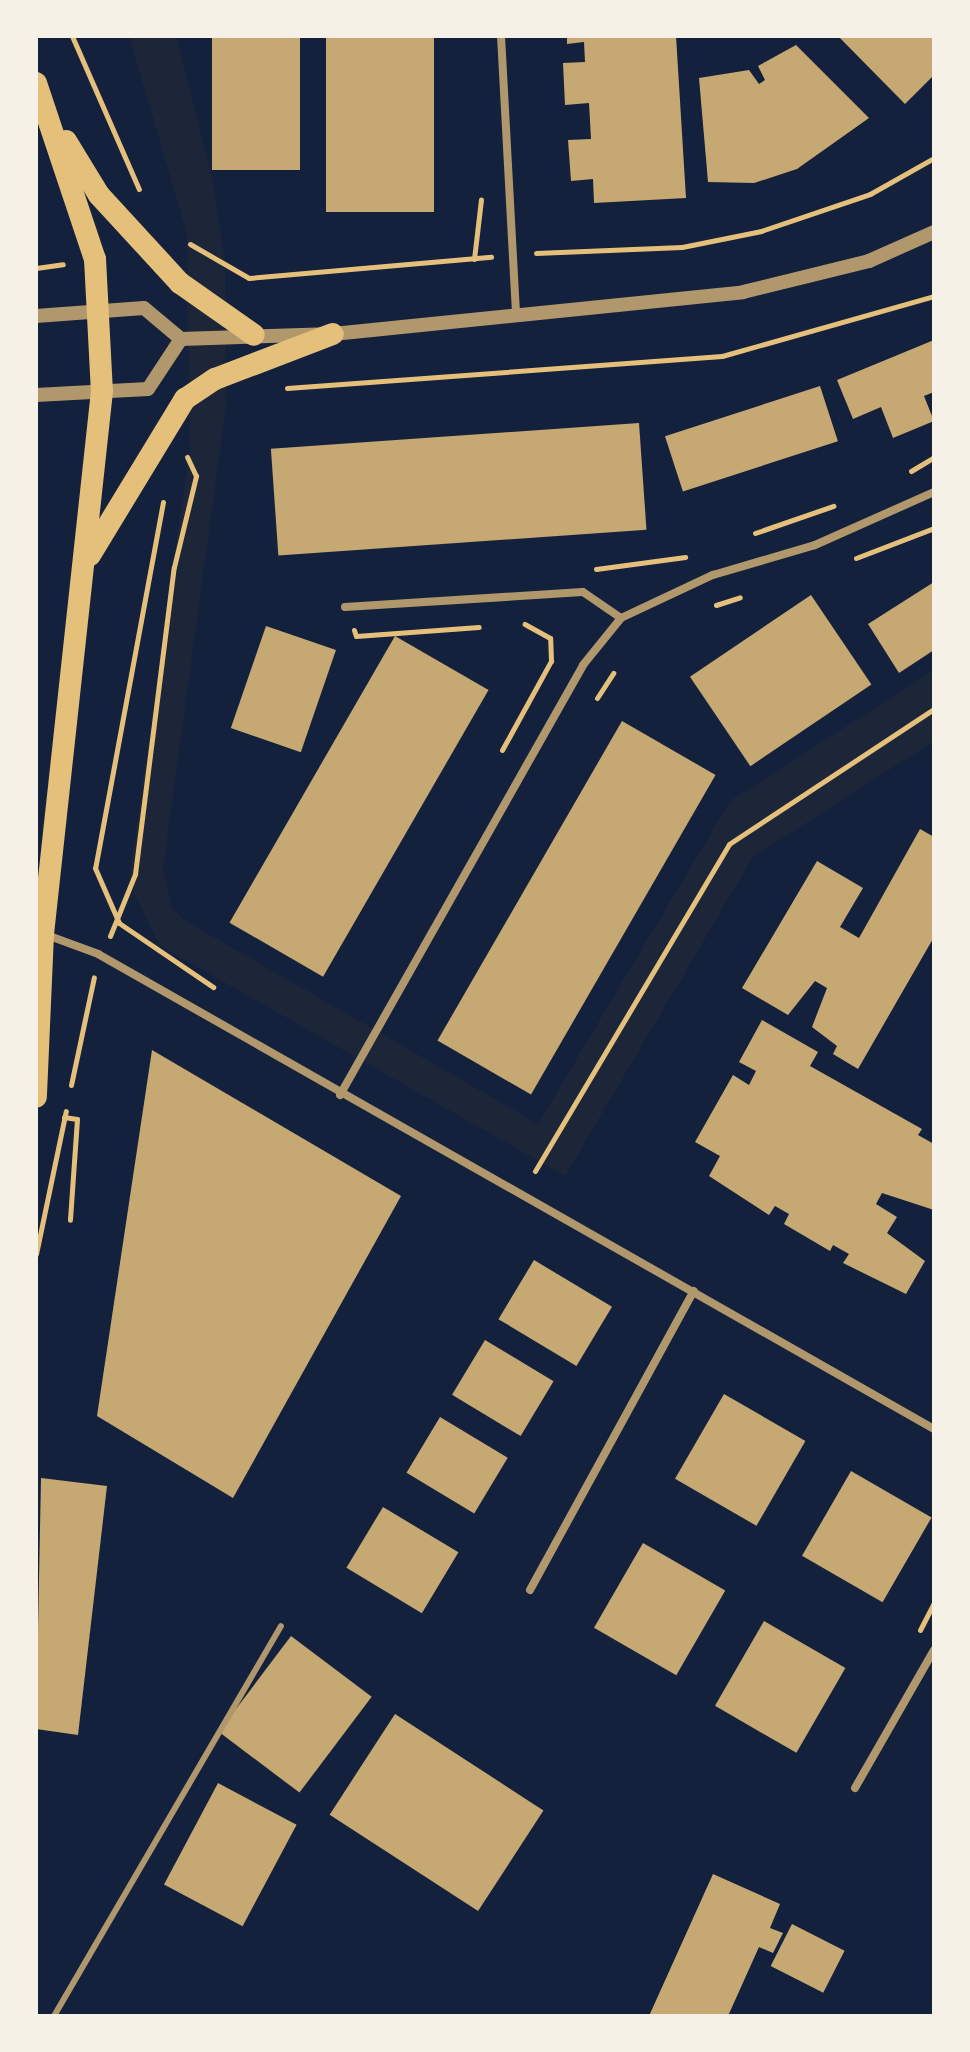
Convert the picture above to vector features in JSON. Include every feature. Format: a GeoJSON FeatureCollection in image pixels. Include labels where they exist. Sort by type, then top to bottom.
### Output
{"type":"FeatureCollection","features":[{"type":"Feature","properties":{"kind":"highway"},"geometry":{"type":"LineString","coordinates":[[36,83],[49,113],[95,259],[102,391],[43,934],[36,1097]]}},
{"type":"Feature","properties":{"kind":"highway"},"geometry":{"type":"LineString","coordinates":[[49,113],[99,195],[180,283],[254,335]]}},
{"type":"Feature","properties":{"kind":"highway"},"geometry":{"type":"LineString","coordinates":[[84,567],[185,399],[215,379],[333,334]]}},
{"type":"Feature","properties":{"kind":"street"},"geometry":{"type":"LineString","coordinates":[[501,36],[516,315]]}},
{"type":"Feature","properties":{"kind":"street"},"geometry":{"type":"LineString","coordinates":[[36,316],[98,306],[144,308],[181,339],[333,334],[743,292],[869,261],[934,232]]}},
{"type":"Feature","properties":{"kind":"street"},"geometry":{"type":"LineString","coordinates":[[36,395],[148,389],[181,339]]}},
{"type":"Feature","properties":{"kind":"street"},"geometry":{"type":"LineString","coordinates":[[340,1095],[583,665],[621,618],[713,575],[815,545],[934,492]]}},
{"type":"Feature","properties":{"kind":"street"},"geometry":{"type":"LineString","coordinates":[[345,607],[583,592],[621,618]]}},
{"type":"Feature","properties":{"kind":"street"},"geometry":{"type":"LineString","coordinates":[[43,934],[98,954],[340,1095],[694,1291],[934,1429]]}},
{"type":"Feature","properties":{"kind":"street"},"geometry":{"type":"LineString","coordinates":[[530,1590],[694,1291]]}},
{"type":"Feature","properties":{"kind":"street"},"geometry":{"type":"LineString","coordinates":[[855,1788],[934,1650]]}},
{"type":"Feature","properties":{"kind":"lane"},"geometry":{"type":"LineString","coordinates":[[54,2016],[281,1626]]}},
{"type":"Feature","properties":{"kind":"path"},"geometry":{"type":"LineString","coordinates":[[72,36],[146,204]]}},
{"type":"Feature","properties":{"kind":"path"},"geometry":{"type":"LineString","coordinates":[[176,236],[249,278],[512,256],[682,247],[761,231],[870,194],[934,158]]}},
{"type":"Feature","properties":{"kind":"path"},"geometry":{"type":"LineString","coordinates":[[278,388],[722,356],[934,296]]}},
{"type":"Feature","properties":{"kind":"path"},"geometry":{"type":"LineString","coordinates":[[119,923],[135,874],[174,567],[196,476],[183,448],[178,462]]}},
{"type":"Feature","properties":{"kind":"path"},"geometry":{"type":"LineString","coordinates":[[907,474],[934,457]]}},
{"type":"Feature","properties":{"kind":"path"},"geometry":{"type":"LineString","coordinates":[[167,491],[95,868],[119,923],[220,991]]}},
{"type":"Feature","properties":{"kind":"path"},"geometry":{"type":"LineString","coordinates":[[746,536],[850,500]]}},
{"type":"Feature","properties":{"kind":"path"},"geometry":{"type":"LineString","coordinates":[[851,559],[934,528]]}},
{"type":"Feature","properties":{"kind":"path"},"geometry":{"type":"LineString","coordinates":[[581,570],[701,551]]}},
{"type":"Feature","properties":{"kind":"path"},"geometry":{"type":"LineString","coordinates":[[705,609],[749,594]]}},
{"type":"Feature","properties":{"kind":"path"},"geometry":{"type":"LineString","coordinates":[[345,607],[356,636],[498,626]]}},
{"type":"Feature","properties":{"kind":"path"},"geometry":{"type":"LineString","coordinates":[[498,757],[551,661],[550,638],[530,624],[514,625]]}},
{"type":"Feature","properties":{"kind":"path"},"geometry":{"type":"LineString","coordinates":[[590,710],[620,662]]}},
{"type":"Feature","properties":{"kind":"path"},"geometry":{"type":"LineString","coordinates":[[535,1171],[729,844],[934,709]]}},
{"type":"Feature","properties":{"kind":"path"},"geometry":{"type":"LineString","coordinates":[[70,1220],[77,1119]]}},
{"type":"Feature","properties":{"kind":"shaded area"},"geometry":{"type":"Polygon","coordinates":[[[129,36],[176,36],[211,173],[225,262],[226,406],[163,869],[172,908],[184,920],[538,1124],[730,801],[934,670],[934,741],[753,857],[565,1176],[159,945],[129,882],[190,448],[187,234],[129,36]]]}},
{"type":"Feature","properties":{"kind":"building"},"geometry":{"type":"Polygon","coordinates":[[[212,36],[300,36],[300,170],[212,170],[212,36]]]}},
{"type":"Feature","properties":{"kind":"building"},"geometry":{"type":"Polygon","coordinates":[[[326,36],[434,36],[434,212],[326,212],[326,36]]]}},
{"type":"Feature","properties":{"kind":"building"},"geometry":{"type":"Polygon","coordinates":[[[567,36],[676,36],[686,198],[594,203],[593,179],[571,181],[568,140],[591,139],[589,103],[565,105],[563,63],[585,62],[584,42],[567,44],[567,36]]]}},
{"type":"Feature","properties":{"kind":"building"},"geometry":{"type":"Polygon","coordinates":[[[838,36],[934,36],[934,75],[905,104],[838,36]]]}},
{"type":"Feature","properties":{"kind":"building"},"geometry":{"type":"Polygon","coordinates":[[[796,45],[869,118],[797,169],[754,183],[708,182],[699,78],[749,70],[759,84],[765,80],[758,66],[796,45]]]}},
{"type":"Feature","properties":{"kind":"building"},"geometry":{"type":"Polygon","coordinates":[[[934,340],[934,392],[924,396],[934,421],[893,438],[881,407],[853,419],[837,380],[934,340]]]}},
{"type":"Feature","properties":{"kind":"building"},"geometry":{"type":"Polygon","coordinates":[[[820,386],[838,441],[683,492],[665,436],[820,386]]]}},
{"type":"Feature","properties":{"kind":"building"},"geometry":{"type":"Polygon","coordinates":[[[639,423],[646,530],[278,555],[271,449],[639,423]]]}},
{"type":"Feature","properties":{"kind":"building"},"geometry":{"type":"Polygon","coordinates":[[[934,582],[934,650],[899,673],[868,624],[934,582]]]}},
{"type":"Feature","properties":{"kind":"building"},"geometry":{"type":"Polygon","coordinates":[[[811,595],[871,685],[750,766],[690,677],[811,595]]]}},
{"type":"Feature","properties":{"kind":"building"},"geometry":{"type":"Polygon","coordinates":[[[266,626],[336,650],[301,752],[231,728],[266,626]]]}},
{"type":"Feature","properties":{"kind":"building"},"geometry":{"type":"Polygon","coordinates":[[[395,636],[489,690],[323,977],[230,923],[395,636]]]}},
{"type":"Feature","properties":{"kind":"building"},"geometry":{"type":"Polygon","coordinates":[[[622,721],[716,775],[531,1095],[438,1041],[622,721]]]}},
{"type":"Feature","properties":{"kind":"building"},"geometry":{"type":"Polygon","coordinates":[[[920,829],[934,837],[934,937],[858,1069],[833,1054],[837,1046],[812,1027],[827,988],[815,981],[788,1015],[742,988],[817,861],[863,888],[840,927],[859,938],[920,829]]]}},
{"type":"Feature","properties":{"kind":"building"},"geometry":{"type":"Polygon","coordinates":[[[762,1020],[818,1052],[810,1066],[922,1129],[918,1135],[934,1144],[934,1210],[882,1193],[876,1204],[897,1217],[887,1233],[925,1261],[906,1294],[843,1263],[849,1254],[833,1245],[830,1251],[784,1224],[789,1214],[775,1206],[769,1215],[709,1176],[720,1156],[695,1142],[733,1075],[749,1085],[756,1071],[739,1062],[762,1020]]]}},
{"type":"Feature","properties":{"kind":"building"},"geometry":{"type":"Polygon","coordinates":[[[152,1050],[401,1196],[233,1498],[97,1416],[152,1050]]]}},
{"type":"Feature","properties":{"kind":"building"},"geometry":{"type":"Polygon","coordinates":[[[534,1260],[612,1307],[576,1366],[498,1319],[534,1260]]]}},
{"type":"Feature","properties":{"kind":"building"},"geometry":{"type":"Polygon","coordinates":[[[485,1340],[554,1381],[521,1436],[452,1395],[485,1340]]]}},
{"type":"Feature","properties":{"kind":"building"},"geometry":{"type":"Polygon","coordinates":[[[724,1394],[805,1441],[756,1526],[675,1479],[724,1394]]]}},
{"type":"Feature","properties":{"kind":"building"},"geometry":{"type":"Polygon","coordinates":[[[440,1417],[508,1458],[474,1513],[407,1473],[440,1417]]]}},
{"type":"Feature","properties":{"kind":"building"},"geometry":{"type":"Polygon","coordinates":[[[851,1471],[932,1518],[883,1602],[802,1556],[851,1471]]]}},
{"type":"Feature","properties":{"kind":"building"},"geometry":{"type":"Polygon","coordinates":[[[41,1478],[107,1486],[78,1735],[36,1729],[41,1478]]]}},
{"type":"Feature","properties":{"kind":"building"},"geometry":{"type":"Polygon","coordinates":[[[383,1507],[458,1552],[422,1613],[346,1568],[383,1507]]]}},
{"type":"Feature","properties":{"kind":"building"},"geometry":{"type":"Polygon","coordinates":[[[643,1543],[725,1590],[676,1675],[594,1628],[643,1543]]]}},
{"type":"Feature","properties":{"kind":"building"},"geometry":{"type":"Polygon","coordinates":[[[764,1621],[845,1668],[796,1753],[715,1706],[764,1621]]]}},
{"type":"Feature","properties":{"kind":"building"},"geometry":{"type":"Polygon","coordinates":[[[291,1636],[372,1697],[299,1793],[219,1732],[291,1636]]]}},
{"type":"Feature","properties":{"kind":"building"},"geometry":{"type":"Polygon","coordinates":[[[395,1714],[543,1810],[478,1911],[330,1815],[395,1714]]]}},
{"type":"Feature","properties":{"kind":"building"},"geometry":{"type":"Polygon","coordinates":[[[218,1783],[297,1825],[243,1926],[164,1885],[218,1783]]]}},
{"type":"Feature","properties":{"kind":"building"},"geometry":{"type":"Polygon","coordinates":[[[713,1874],[780,1904],[770,1928],[783,1933],[773,1953],[759,1947],[728,2016],[649,2016],[713,1874]]]}},
{"type":"Feature","properties":{"kind":"building"},"geometry":{"type":"Polygon","coordinates":[[[792,1924],[845,1951],[823,1993],[771,1966],[792,1924]]]}}]}
